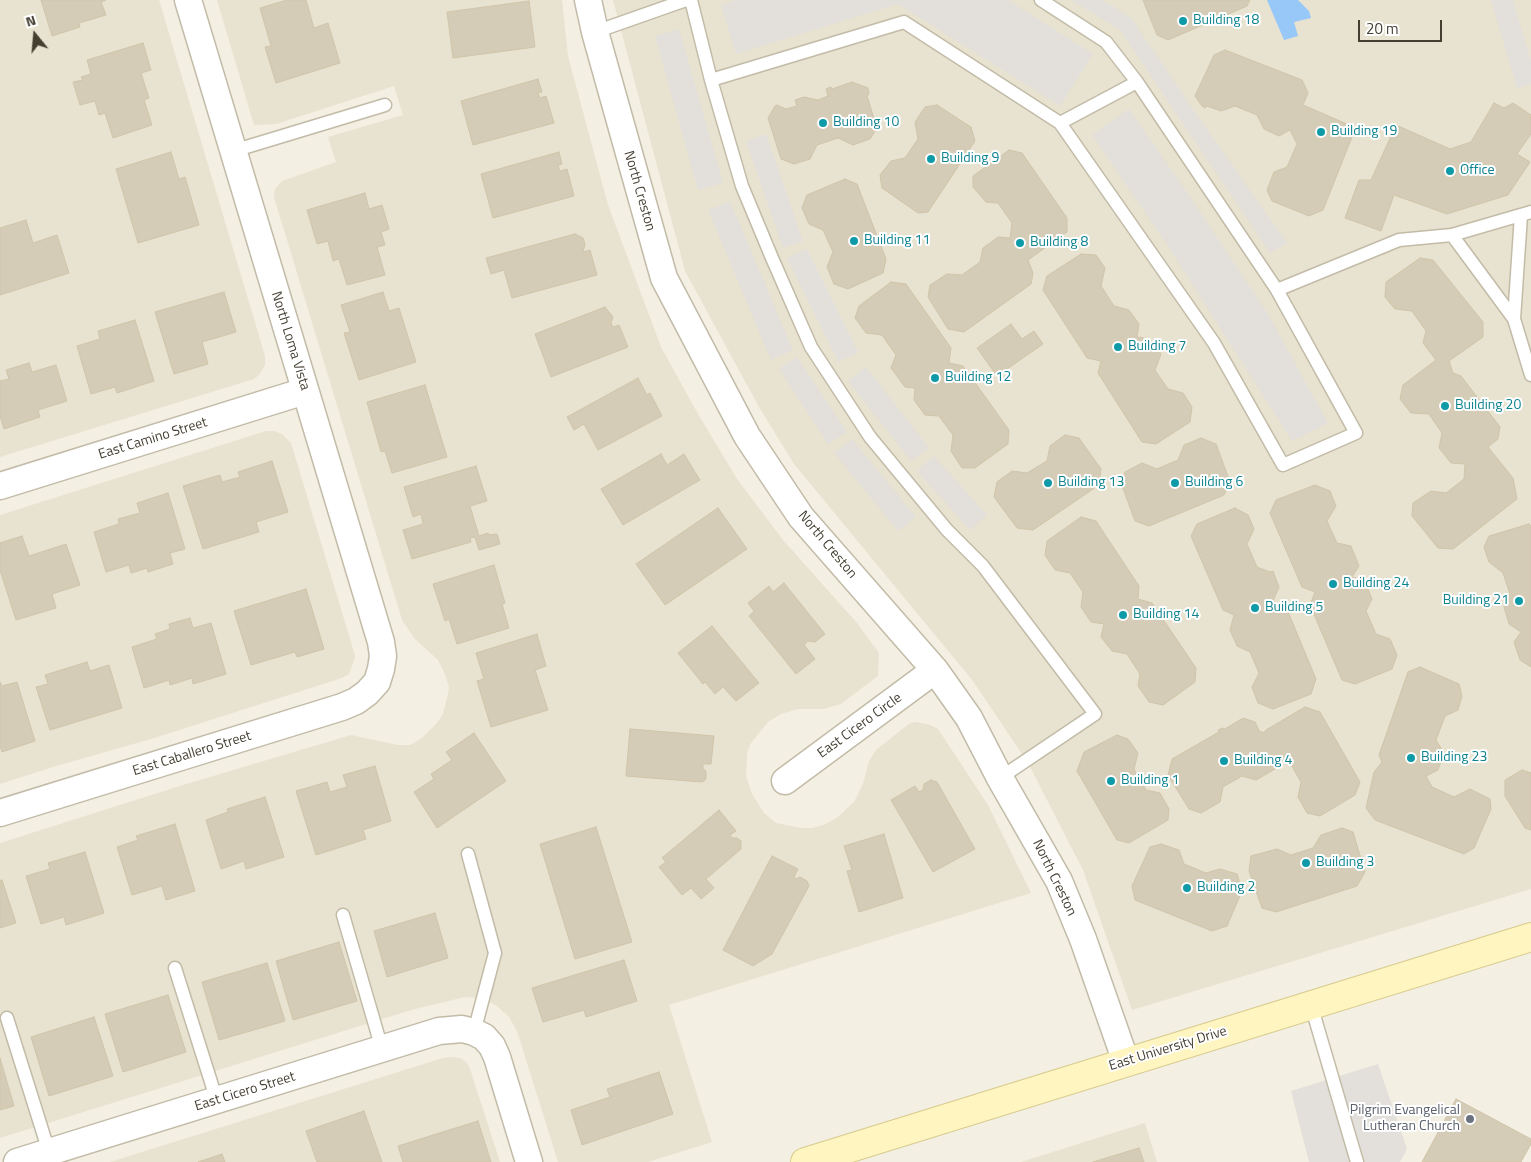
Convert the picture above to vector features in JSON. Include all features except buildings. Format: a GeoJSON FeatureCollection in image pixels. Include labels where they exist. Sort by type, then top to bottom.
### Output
{"type":"FeatureCollection","features":[{"type":"Feature","properties":{"kind":"main road","name":"East University Drive"},"geometry":{"type":"LineString","coordinates":[[805,1162],[1531,937]]}},
{"type":"Feature","properties":{"kind":"street","name":"North Loma Vista"},"geometry":{"type":"LineString","coordinates":[[188,0],[381,642],[381,669],[377,682]]}},
{"type":"Feature","properties":{"kind":"street","name":"North Creston"},"geometry":{"type":"LineString","coordinates":[[588,0],[595,32],[664,278],[747,436],[801,517],[935,670],[969,718],[1000,778],[1059,880],[1083,939],[1126,1062]]}},
{"type":"Feature","properties":{"kind":"street","name":"East Camino Street"},"geometry":{"type":"LineString","coordinates":[[0,486],[305,391]]}},
{"type":"Feature","properties":{"kind":"street","name":"East Cicero Circle"},"geometry":{"type":"LineString","coordinates":[[785,781],[935,670]]}},
{"type":"Feature","properties":{"kind":"street","name":"East Caballero Street"},"geometry":{"type":"LineString","coordinates":[[0,813],[342,707],[356,701],[377,682]]}},
{"type":"Feature","properties":{"kind":"street","name":"East Cicero Street"},"geometry":{"type":"LineString","coordinates":[[17,1162],[439,1031],[462,1029],[474,1032]]}},
{"type":"Feature","properties":{"kind":"street"},"geometry":{"type":"LineString","coordinates":[[474,1032],[484,1037],[492,1046],[497,1057],[529,1162]]}},
{"type":"Feature","properties":{"kind":"lane"},"geometry":{"type":"LineString","coordinates":[[595,32],[686,0]]}},
{"type":"Feature","properties":{"kind":"lane"},"geometry":{"type":"LineString","coordinates":[[691,0],[711,80],[742,186],[811,347],[870,437],[947,530],[983,566],[1095,714],[1000,778]]}},
{"type":"Feature","properties":{"kind":"lane"},"geometry":{"type":"LineString","coordinates":[[711,80],[904,22],[1060,123],[1214,343],[1283,465],[1356,433],[1278,290],[1137,82],[1106,42],[1041,0]]}},
{"type":"Feature","properties":{"kind":"lane"},"geometry":{"type":"LineString","coordinates":[[1060,123],[1137,82]]}},
{"type":"Feature","properties":{"kind":"lane"},"geometry":{"type":"LineString","coordinates":[[233,151],[385,106]]}},
{"type":"Feature","properties":{"kind":"lane"},"geometry":{"type":"LineString","coordinates":[[1278,290],[1399,240],[1452,235],[1526,214],[1514,319]]}},
{"type":"Feature","properties":{"kind":"lane"},"geometry":{"type":"LineString","coordinates":[[1452,235],[1514,319],[1531,375]]}},
{"type":"Feature","properties":{"kind":"lane"},"geometry":{"type":"LineString","coordinates":[[468,854],[495,953],[474,1032]]}},
{"type":"Feature","properties":{"kind":"lane"},"geometry":{"type":"LineString","coordinates":[[343,914],[382,1049]]}},
{"type":"Feature","properties":{"kind":"lane"},"geometry":{"type":"LineString","coordinates":[[175,968],[217,1100]]}},
{"type":"Feature","properties":{"kind":"lane"},"geometry":{"type":"LineString","coordinates":[[1311,1005],[1357,1162]]}},
{"type":"Feature","properties":{"kind":"lane"},"geometry":{"type":"LineString","coordinates":[[7,1018],[49,1152]]}},
{"type":"Feature","properties":{"kind":"shaded area"},"geometry":{"type":"Polygon","coordinates":[[[0,0],[159,0],[265,356],[265,365],[254,379],[0,457],[0,0]]]}},
{"type":"Feature","properties":{"kind":"shaded area"},"geometry":{"type":"Polygon","coordinates":[[[217,0],[562,0],[568,56],[608,205],[661,347],[737,479],[783,540],[857,623],[879,653],[878,676],[841,704],[823,709],[798,709],[781,714],[768,722],[751,743],[747,753],[746,776],[752,794],[764,813],[776,823],[801,828],[812,828],[826,824],[838,817],[854,802],[863,784],[869,761],[876,750],[910,723],[917,722],[930,725],[938,729],[988,805],[1031,893],[669,1005],[712,1142],[648,1162],[558,1162],[517,1031],[509,1017],[496,1005],[481,998],[465,997],[411,1010],[0,1138],[0,843],[183,785],[351,735],[398,745],[410,745],[422,738],[437,723],[443,714],[448,694],[449,687],[438,660],[414,638],[402,620],[274,197],[275,189],[282,181],[336,162],[328,137],[403,115],[394,86],[276,124],[254,125],[217,0]]]}},
{"type":"Feature","properties":{"kind":"shaded area"},"geometry":{"type":"Polygon","coordinates":[[[613,0],[1531,0],[1531,889],[1132,1010],[1083,870],[1028,763],[973,681],[794,464],[759,407],[685,271],[613,0]]]}},
{"type":"Feature","properties":{"kind":"shaded area"},"geometry":{"type":"Polygon","coordinates":[[[736,0],[1008,0],[1093,54],[1060,106],[898,4],[736,54],[721,5],[736,0]]]}},
{"type":"Feature","properties":{"kind":"shaded area"},"geometry":{"type":"Polygon","coordinates":[[[1071,0],[1103,0],[1131,18],[1287,243],[1270,253],[1120,30],[1071,0]]]}},
{"type":"Feature","properties":{"kind":"shaded area"},"geometry":{"type":"Polygon","coordinates":[[[1491,0],[1513,0],[1531,61],[1531,84],[1517,88],[1491,0]]]}},
{"type":"Feature","properties":{"kind":"shaded area"},"geometry":{"type":"Polygon","coordinates":[[[679,29],[723,183],[698,190],[655,36],[679,29]]]}},
{"type":"Feature","properties":{"kind":"shaded area"},"geometry":{"type":"Polygon","coordinates":[[[1129,109],[1268,314],[1328,423],[1292,441],[1168,246],[1092,135],[1129,109]]]}},
{"type":"Feature","properties":{"kind":"shaded area"},"geometry":{"type":"Polygon","coordinates":[[[766,134],[803,241],[783,248],[746,141],[766,134]]]}},
{"type":"Feature","properties":{"kind":"shaded area"},"geometry":{"type":"Polygon","coordinates":[[[730,201],[793,350],[771,360],[708,210],[730,201]]]}},
{"type":"Feature","properties":{"kind":"shaded area"},"geometry":{"type":"Polygon","coordinates":[[[807,249],[858,352],[838,362],[787,258],[807,249]]]}},
{"type":"Feature","properties":{"kind":"shaded area"},"geometry":{"type":"Polygon","coordinates":[[[797,357],[847,432],[828,444],[779,369],[797,357]]]}},
{"type":"Feature","properties":{"kind":"shaded area"},"geometry":{"type":"Polygon","coordinates":[[[866,367],[929,448],[911,461],[848,381],[866,367]]]}},
{"type":"Feature","properties":{"kind":"shaded area"},"geometry":{"type":"Polygon","coordinates":[[[266,431],[282,434],[291,443],[353,649],[355,657],[349,674],[342,678],[151,739],[0,784],[0,515],[266,431]]]}},
{"type":"Feature","properties":{"kind":"shaded area"},"geometry":{"type":"Polygon","coordinates":[[[852,439],[916,517],[898,531],[834,453],[852,439]]]}},
{"type":"Feature","properties":{"kind":"shaded area"},"geometry":{"type":"Polygon","coordinates":[[[934,456],[987,515],[970,530],[917,471],[934,456]]]}},
{"type":"Feature","properties":{"kind":"shaded area"},"geometry":{"type":"Polygon","coordinates":[[[443,1058],[460,1058],[467,1063],[470,1069],[500,1162],[110,1162],[443,1058]]]}},
{"type":"Feature","properties":{"kind":"shaded area"},"geometry":{"type":"Polygon","coordinates":[[[1378,1064],[1407,1149],[1400,1162],[1309,1162],[1291,1091],[1378,1064]]]}},
{"type":"Feature","properties":{"kind":"shaded area"},"geometry":{"type":"Polygon","coordinates":[[[1145,1123],[1157,1162],[1021,1162],[1145,1123]]]}},
{"type":"Feature","properties":{"kind":"water"},"geometry":{"type":"Polygon","coordinates":[[[1267,0],[1298,0],[1309,11],[1311,18],[1294,22],[1298,36],[1284,40],[1267,0]]]}},
{"type":"Feature","properties":{"kind":"place","name":"Building 18"},"geometry":{"type":"Point","coordinates":[1183,21]}},
{"type":"Feature","properties":{"kind":"place","name":"Building 10"},"geometry":{"type":"Point","coordinates":[823,123]}},
{"type":"Feature","properties":{"kind":"place","name":"Building 19"},"geometry":{"type":"Point","coordinates":[1321,132]}},
{"type":"Feature","properties":{"kind":"place","name":"Building 9"},"geometry":{"type":"Point","coordinates":[931,159]}},
{"type":"Feature","properties":{"kind":"place","name":"Office"},"geometry":{"type":"Point","coordinates":[1450,171]}},
{"type":"Feature","properties":{"kind":"place","name":"Building 11"},"geometry":{"type":"Point","coordinates":[854,241]}},
{"type":"Feature","properties":{"kind":"place","name":"Building 8"},"geometry":{"type":"Point","coordinates":[1020,243]}},
{"type":"Feature","properties":{"kind":"place","name":"Building 7"},"geometry":{"type":"Point","coordinates":[1118,347]}},
{"type":"Feature","properties":{"kind":"place","name":"Building 12"},"geometry":{"type":"Point","coordinates":[935,378]}},
{"type":"Feature","properties":{"kind":"place","name":"Building 20"},"geometry":{"type":"Point","coordinates":[1445,406]}},
{"type":"Feature","properties":{"kind":"place","name":"Building 13"},"geometry":{"type":"Point","coordinates":[1048,483]}},
{"type":"Feature","properties":{"kind":"place","name":"Building 6"},"geometry":{"type":"Point","coordinates":[1175,483]}},
{"type":"Feature","properties":{"kind":"place","name":"Building 24"},"geometry":{"type":"Point","coordinates":[1333,584]}},
{"type":"Feature","properties":{"kind":"place","name":"Building 21"},"geometry":{"type":"Point","coordinates":[1519,601]}},
{"type":"Feature","properties":{"kind":"place","name":"Building 5"},"geometry":{"type":"Point","coordinates":[1255,608]}},
{"type":"Feature","properties":{"kind":"place","name":"Building 14"},"geometry":{"type":"Point","coordinates":[1123,615]}},
{"type":"Feature","properties":{"kind":"place","name":"Building 23"},"geometry":{"type":"Point","coordinates":[1411,758]}},
{"type":"Feature","properties":{"kind":"place","name":"Building 4"},"geometry":{"type":"Point","coordinates":[1224,761]}},
{"type":"Feature","properties":{"kind":"place","name":"Building 1"},"geometry":{"type":"Point","coordinates":[1111,781]}},
{"type":"Feature","properties":{"kind":"place","name":"Building 3"},"geometry":{"type":"Point","coordinates":[1306,863]}},
{"type":"Feature","properties":{"kind":"place","name":"Building 2"},"geometry":{"type":"Point","coordinates":[1187,888]}},
{"type":"Feature","properties":{"kind":"place","name":"Pilgrim Evangelical Lutheran Church"},"geometry":{"type":"Point","coordinates":[1470,1119]}}]}
